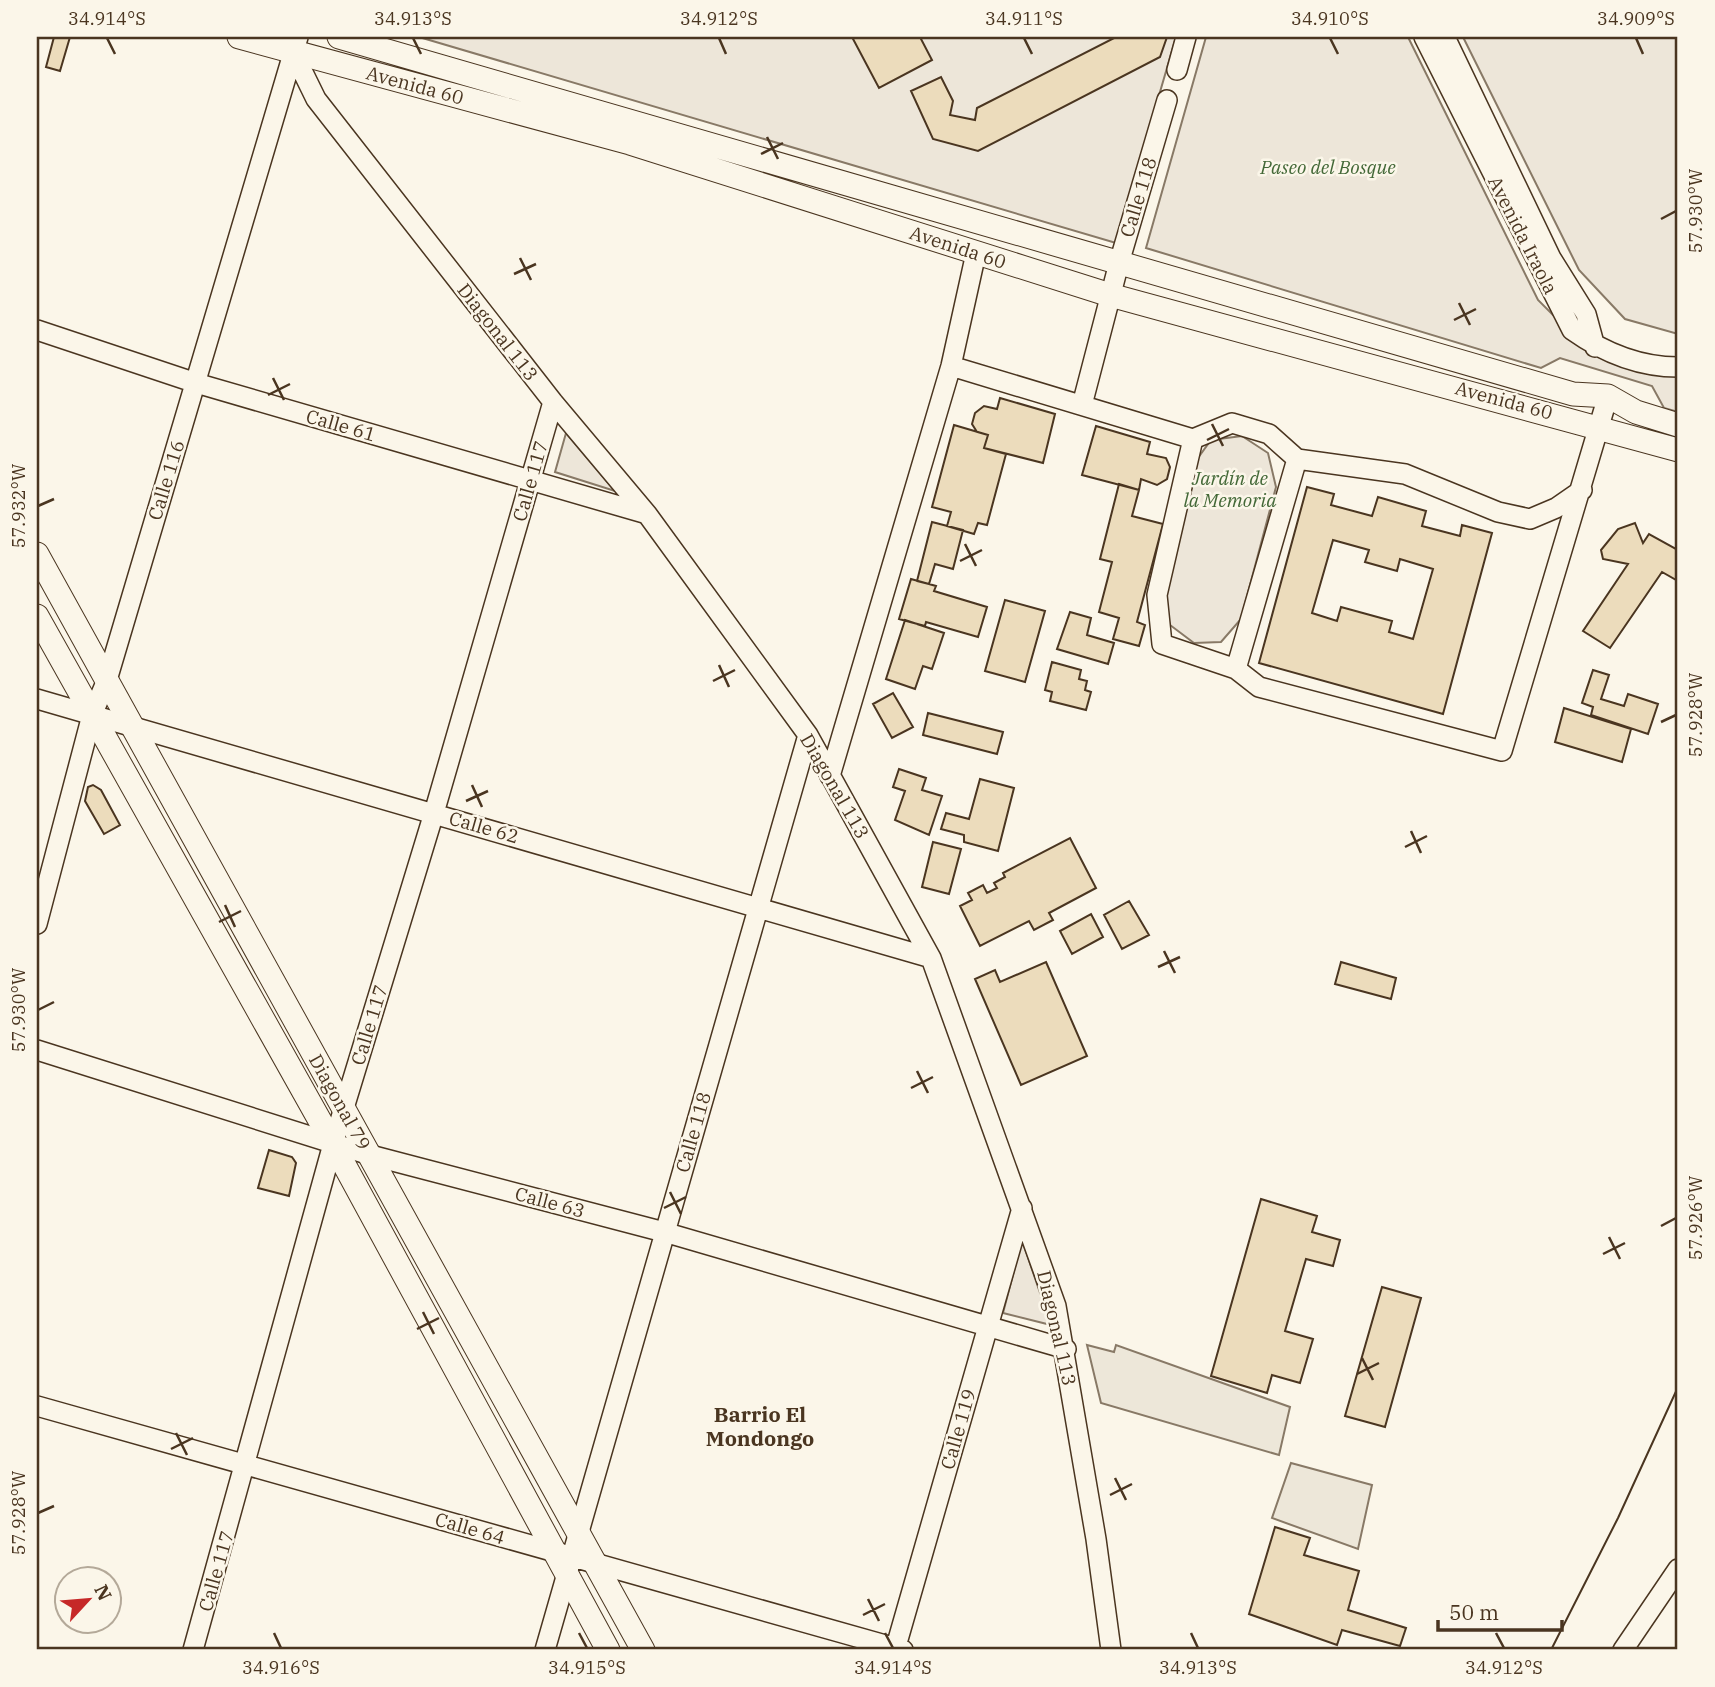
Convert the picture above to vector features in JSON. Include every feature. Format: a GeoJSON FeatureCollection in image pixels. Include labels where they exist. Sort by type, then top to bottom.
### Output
{"type":"FeatureCollection","features":[{"type":"Feature","properties":{"kind":"main road","name":"Avenida 60"},"geometry":{"type":"LineString","coordinates":[[239,37],[295,44],[630,143],[1110,295],[1599,426],[1678,450]]}},
{"type":"Feature","properties":{"kind":"main road","name":"Avenida 60"},"geometry":{"type":"LineString","coordinates":[[349,38],[1573,394],[1608,396],[1636,412],[1678,425]]}},
{"type":"Feature","properties":{"kind":"main road","name":"Diagonal 79"},"geometry":{"type":"LineString","coordinates":[[37,554],[643,1650]]}},
{"type":"Feature","properties":{"kind":"main road","name":"Diagonal 79"},"geometry":{"type":"LineString","coordinates":[[37,616],[564,1562],[608,1650]]}},
{"type":"Feature","properties":{"kind":"street"},"geometry":{"type":"LineString","coordinates":[[1177,70],[1186,37]]}},
{"type":"Feature","properties":{"kind":"street","name":"Avenida Iraola"},"geometry":{"type":"LineString","coordinates":[[1423,37],[1572,330],[1595,347],[1656,367],[1678,367]]}},
{"type":"Feature","properties":{"kind":"street"},"geometry":{"type":"LineString","coordinates":[[1445,37],[1551,258],[1586,314],[1595,347]]}},
{"type":"Feature","properties":{"kind":"street","name":"Calle 116"},"geometry":{"type":"LineString","coordinates":[[37,924],[92,715],[107,680],[295,44]]}},
{"type":"Feature","properties":{"kind":"street","name":"Diagonal 113"},"geometry":{"type":"LineString","coordinates":[[295,44],[316,99],[552,402],[647,514],[808,735],[932,958],[1056,1306],[1066,1349],[1111,1650]]}},
{"type":"Feature","properties":{"kind":"street","name":"Calle 118"},"geometry":{"type":"LineString","coordinates":[[1082,405],[1110,295],[1167,100]]}},
{"type":"Feature","properties":{"kind":"street"},"geometry":{"type":"LineString","coordinates":[[830,776],[951,366],[976,253]]}},
{"type":"Feature","properties":{"kind":"street","name":"Calle 61"},"geometry":{"type":"LineString","coordinates":[[37,330],[195,383],[647,514]]}},
{"type":"Feature","properties":{"kind":"street"},"geometry":{"type":"LineString","coordinates":[[951,366],[1193,439],[1232,423],[1269,433],[1297,459],[1405,474],[1498,512],[1530,519],[1556,508],[1582,490]]}},
{"type":"Feature","properties":{"kind":"street"},"geometry":{"type":"LineString","coordinates":[[1193,439],[1157,595],[1161,644],[1236,669],[1259,687],[1503,751],[1608,396]]}},
{"type":"Feature","properties":{"kind":"street","name":"Calle 117"},"geometry":{"type":"LineString","coordinates":[[193,1650],[247,1463],[333,1144],[434,813],[552,402]]}},
{"type":"Feature","properties":{"kind":"street"},"geometry":{"type":"LineString","coordinates":[[1236,669],[1297,459]]}},
{"type":"Feature","properties":{"kind":"street","name":"Calle 62"},"geometry":{"type":"LineString","coordinates":[[37,699],[132,724],[932,958]]}},
{"type":"Feature","properties":{"kind":"street","name":"Calle 118"},"geometry":{"type":"LineString","coordinates":[[545,1650],[564,1562],[578,1531],[808,735]]}},
{"type":"Feature","properties":{"kind":"street","name":"Calle 63"},"geometry":{"type":"LineString","coordinates":[[37,1050],[370,1155],[664,1232],[1066,1349]]}},
{"type":"Feature","properties":{"kind":"street","name":"Calle 119"},"geometry":{"type":"LineString","coordinates":[[898,1649],[1021,1208]]}},
{"type":"Feature","properties":{"kind":"street","name":"Calle 64"},"geometry":{"type":"LineString","coordinates":[[37,1406],[247,1463],[564,1562],[597,1565],[898,1649]]}},
{"type":"Feature","properties":{"kind":"street"},"geometry":{"type":"LineString","coordinates":[[1623,1650],[1678,1569]]}},
{"type":"Feature","properties":{"kind":"green space"},"geometry":{"type":"Polygon","coordinates":[[[419,37],[1176,37],[1116,243],[419,37]]]}},
{"type":"Feature","properties":{"kind":"green space","name":"Paseo del Bosque"},"geometry":{"type":"Polygon","coordinates":[[[1206,37],[1408,37],[1538,300],[1590,352],[1678,376],[1678,412],[1664,408],[1652,386],[1560,358],[1541,368],[1146,248],[1206,37]]]}},
{"type":"Feature","properties":{"kind":"green space"},"geometry":{"type":"Polygon","coordinates":[[[1463,37],[1678,37],[1678,334],[1625,319],[1579,270],[1463,37]]]}},
{"type":"Feature","properties":{"kind":"green space"},"geometry":{"type":"Polygon","coordinates":[[[566,433],[615,491],[555,472],[566,433]]]}},
{"type":"Feature","properties":{"kind":"green space","name":"Jardín de la Memoria"},"geometry":{"type":"Polygon","coordinates":[[[1242,436],[1268,453],[1276,487],[1241,619],[1221,642],[1194,643],[1170,625],[1161,595],[1190,469],[1211,440],[1242,436]]]}},
{"type":"Feature","properties":{"kind":"green space"},"geometry":{"type":"Polygon","coordinates":[[[1022,1240],[1051,1325],[1003,1313],[1022,1240]]]}},
{"type":"Feature","properties":{"kind":"shaded area"},"geometry":{"type":"Polygon","coordinates":[[[1087,1345],[1114,1352],[1116,1345],[1290,1407],[1279,1455],[1101,1403],[1087,1345]]]}},
{"type":"Feature","properties":{"kind":"shaded area"},"geometry":{"type":"Polygon","coordinates":[[[1291,1463],[1372,1485],[1358,1549],[1272,1518],[1291,1463]]]}},
{"type":"Feature","properties":{"kind":"building"},"geometry":{"type":"Polygon","coordinates":[[[54,37],[70,37],[60,71],[46,67],[54,37]]]}},
{"type":"Feature","properties":{"kind":"building"},"geometry":{"type":"Polygon","coordinates":[[[852,37],[920,37],[932,60],[879,88],[852,37]]]}},
{"type":"Feature","properties":{"kind":"building"},"geometry":{"type":"Polygon","coordinates":[[[1116,37],[1167,37],[1160,57],[978,151],[933,139],[911,91],[941,77],[953,101],[950,115],[975,120],[977,108],[1116,37]]]}},
{"type":"Feature","properties":{"kind":"building"},"geometry":{"type":"Polygon","coordinates":[[[1000,398],[1055,414],[1043,463],[984,448],[988,435],[977,432],[972,424],[975,413],[984,406],[997,409],[1000,398]]]}},
{"type":"Feature","properties":{"kind":"building"},"geometry":{"type":"Polygon","coordinates":[[[954,425],[988,435],[984,448],[1006,454],[987,525],[978,523],[974,534],[947,526],[951,512],[932,507],[954,425]]]}},
{"type":"Feature","properties":{"kind":"building"},"geometry":{"type":"Polygon","coordinates":[[[1096,426],[1150,442],[1147,454],[1166,458],[1170,467],[1167,479],[1157,485],[1141,479],[1139,490],[1082,475],[1096,426]]]}},
{"type":"Feature","properties":{"kind":"building"},"geometry":{"type":"Polygon","coordinates":[[[1119,484],[1139,490],[1132,516],[1163,524],[1137,622],[1145,625],[1139,646],[1113,639],[1119,618],[1099,612],[1112,562],[1100,559],[1119,484]]]}},
{"type":"Feature","properties":{"kind":"building"},"geometry":{"type":"Polygon","coordinates":[[[1307,487],[1334,494],[1331,505],[1372,516],[1378,497],[1426,511],[1422,526],[1460,536],[1462,525],[1492,533],[1443,714],[1259,663],[1307,487]],[[1333,540],[1312,613],[1337,621],[1341,607],[1392,621],[1389,632],[1413,639],[1433,569],[1400,559],[1397,571],[1365,562],[1369,550],[1333,540]]]}},
{"type":"Feature","properties":{"kind":"building"},"geometry":{"type":"Polygon","coordinates":[[[932,522],[963,530],[953,569],[935,564],[929,584],[917,581],[932,522]]]}},
{"type":"Feature","properties":{"kind":"building"},"geometry":{"type":"Polygon","coordinates":[[[1635,523],[1643,543],[1649,534],[1678,550],[1678,581],[1662,572],[1610,648],[1583,631],[1628,564],[1603,559],[1601,550],[1618,529],[1635,523]]]}},
{"type":"Feature","properties":{"kind":"building"},"geometry":{"type":"Polygon","coordinates":[[[911,579],[936,586],[934,591],[987,607],[978,637],[926,622],[925,626],[899,619],[911,579]]]}},
{"type":"Feature","properties":{"kind":"building"},"geometry":{"type":"Polygon","coordinates":[[[1005,600],[1045,611],[1025,682],[985,671],[1005,600]]]}},
{"type":"Feature","properties":{"kind":"building"},"geometry":{"type":"Polygon","coordinates":[[[1070,612],[1091,618],[1087,635],[1114,643],[1108,664],[1057,649],[1070,612]]]}},
{"type":"Feature","properties":{"kind":"building"},"geometry":{"type":"Polygon","coordinates":[[[905,620],[944,633],[932,669],[923,666],[915,689],[886,679],[905,620]]]}},
{"type":"Feature","properties":{"kind":"building"},"geometry":{"type":"Polygon","coordinates":[[[1052,662],[1081,670],[1079,679],[1087,681],[1085,690],[1091,692],[1086,710],[1050,701],[1052,692],[1045,690],[1052,662]]]}},
{"type":"Feature","properties":{"kind":"building"},"geometry":{"type":"Polygon","coordinates":[[[1593,670],[1609,675],[1601,699],[1624,706],[1628,694],[1658,704],[1648,734],[1591,715],[1593,707],[1582,703],[1593,670]]]}},
{"type":"Feature","properties":{"kind":"building"},"geometry":{"type":"Polygon","coordinates":[[[893,693],[913,727],[892,738],[873,704],[893,693]]]}},
{"type":"Feature","properties":{"kind":"building"},"geometry":{"type":"Polygon","coordinates":[[[1564,708],[1631,729],[1622,762],[1555,742],[1564,708]]]}},
{"type":"Feature","properties":{"kind":"building"},"geometry":{"type":"Polygon","coordinates":[[[928,713],[1003,732],[997,754],[923,735],[928,713]]]}},
{"type":"Feature","properties":{"kind":"building"},"geometry":{"type":"Polygon","coordinates":[[[899,769],[926,778],[922,790],[942,796],[929,835],[895,820],[905,791],[893,787],[899,769]]]}},
{"type":"Feature","properties":{"kind":"building"},"geometry":{"type":"Polygon","coordinates":[[[980,779],[1014,788],[998,851],[964,842],[964,835],[941,829],[946,813],[969,819],[980,779]]]}},
{"type":"Feature","properties":{"kind":"building"},"geometry":{"type":"Polygon","coordinates":[[[93,785],[101,790],[120,825],[104,834],[85,801],[88,787],[93,785]]]}},
{"type":"Feature","properties":{"kind":"building"},"geometry":{"type":"Polygon","coordinates":[[[1070,838],[1096,888],[1049,913],[1053,920],[1034,930],[1029,921],[980,946],[960,906],[972,900],[968,893],[983,885],[987,893],[997,888],[994,883],[1005,877],[1003,873],[1070,838]]]}},
{"type":"Feature","properties":{"kind":"building"},"geometry":{"type":"Polygon","coordinates":[[[933,842],[961,849],[949,894],[922,887],[933,842]]]}},
{"type":"Feature","properties":{"kind":"building"},"geometry":{"type":"Polygon","coordinates":[[[1129,901],[1149,935],[1122,949],[1104,915],[1129,901]]]}},
{"type":"Feature","properties":{"kind":"building"},"geometry":{"type":"Polygon","coordinates":[[[1091,914],[1103,937],[1072,954],[1060,931],[1091,914]]]}},
{"type":"Feature","properties":{"kind":"building"},"geometry":{"type":"Polygon","coordinates":[[[1046,962],[1087,1056],[1021,1085],[975,979],[995,970],[1000,982],[1046,962]]]}},
{"type":"Feature","properties":{"kind":"building"},"geometry":{"type":"Polygon","coordinates":[[[1341,962],[1396,978],[1391,999],[1335,984],[1341,962]]]}},
{"type":"Feature","properties":{"kind":"building"},"geometry":{"type":"Polygon","coordinates":[[[269,1150],[292,1157],[296,1163],[289,1196],[258,1188],[269,1150]]]}},
{"type":"Feature","properties":{"kind":"building"},"geometry":{"type":"Polygon","coordinates":[[[1261,1199],[1317,1216],[1312,1232],[1340,1240],[1333,1266],[1306,1259],[1285,1331],[1313,1339],[1300,1383],[1272,1375],[1267,1393],[1211,1376],[1261,1199]]]}},
{"type":"Feature","properties":{"kind":"building"},"geometry":{"type":"Polygon","coordinates":[[[1382,1287],[1421,1298],[1385,1427],[1345,1416],[1382,1287]]]}},
{"type":"Feature","properties":{"kind":"building"},"geometry":{"type":"Polygon","coordinates":[[[1275,1527],[1310,1538],[1304,1555],[1359,1571],[1348,1610],[1406,1628],[1400,1646],[1342,1630],[1337,1645],[1249,1614],[1275,1527]]]}},
{"type":"Feature","properties":{"kind":"tram line"},"geometry":{"type":"LineString","coordinates":[[1551,1650],[1618,1518],[1678,1387]]}},
{"type":"Feature","properties":{"kind":"district","name":"Barrio El Mondongo"},"geometry":{"type":"Point","coordinates":[760,1427]}}]}
